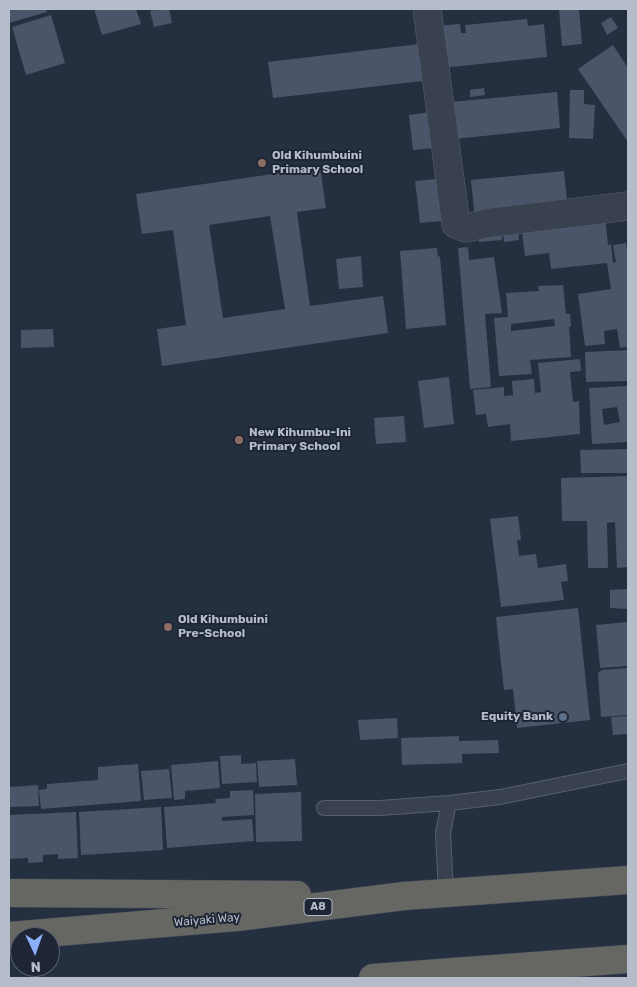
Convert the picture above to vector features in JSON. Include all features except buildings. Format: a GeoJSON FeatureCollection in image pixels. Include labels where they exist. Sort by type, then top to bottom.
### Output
{"type":"FeatureCollection","features":[{"type":"Feature","properties":{"kind":"highway","name":"Waiyaki Way"},"geometry":{"type":"LineString","coordinates":[[9,936],[237,917],[404,896],[628,880]]}},
{"type":"Feature","properties":{"kind":"highway","name":"Waiyaki Way"},"geometry":{"type":"LineString","coordinates":[[9,893],[404,896]]}},
{"type":"Feature","properties":{"kind":"highway"},"geometry":{"type":"LineString","coordinates":[[373,978],[628,959]]}},
{"type":"Feature","properties":{"kind":"street"},"geometry":{"type":"LineString","coordinates":[[427,9],[456,224],[466,228],[488,223],[628,206]]}},
{"type":"Feature","properties":{"kind":"lane"},"geometry":{"type":"LineString","coordinates":[[324,808],[380,808],[449,803],[500,796],[628,771]]}},
{"type":"Feature","properties":{"kind":"lane"},"geometry":{"type":"LineString","coordinates":[[446,893],[443,833],[449,803]]}},
{"type":"Feature","properties":{"kind":"place","name":"Old Kihumbuini Primary School"},"geometry":{"type":"Point","coordinates":[262,163]}},
{"type":"Feature","properties":{"kind":"place","name":"New Kihumbu-Ini Primary School"},"geometry":{"type":"Point","coordinates":[239,440]}},
{"type":"Feature","properties":{"kind":"place","name":"Old Kihumbuini Pre-School"},"geometry":{"type":"Point","coordinates":[168,627]}},
{"type":"Feature","properties":{"kind":"place","name":"Equity Bank"},"geometry":{"type":"Point","coordinates":[563,717]}}]}
